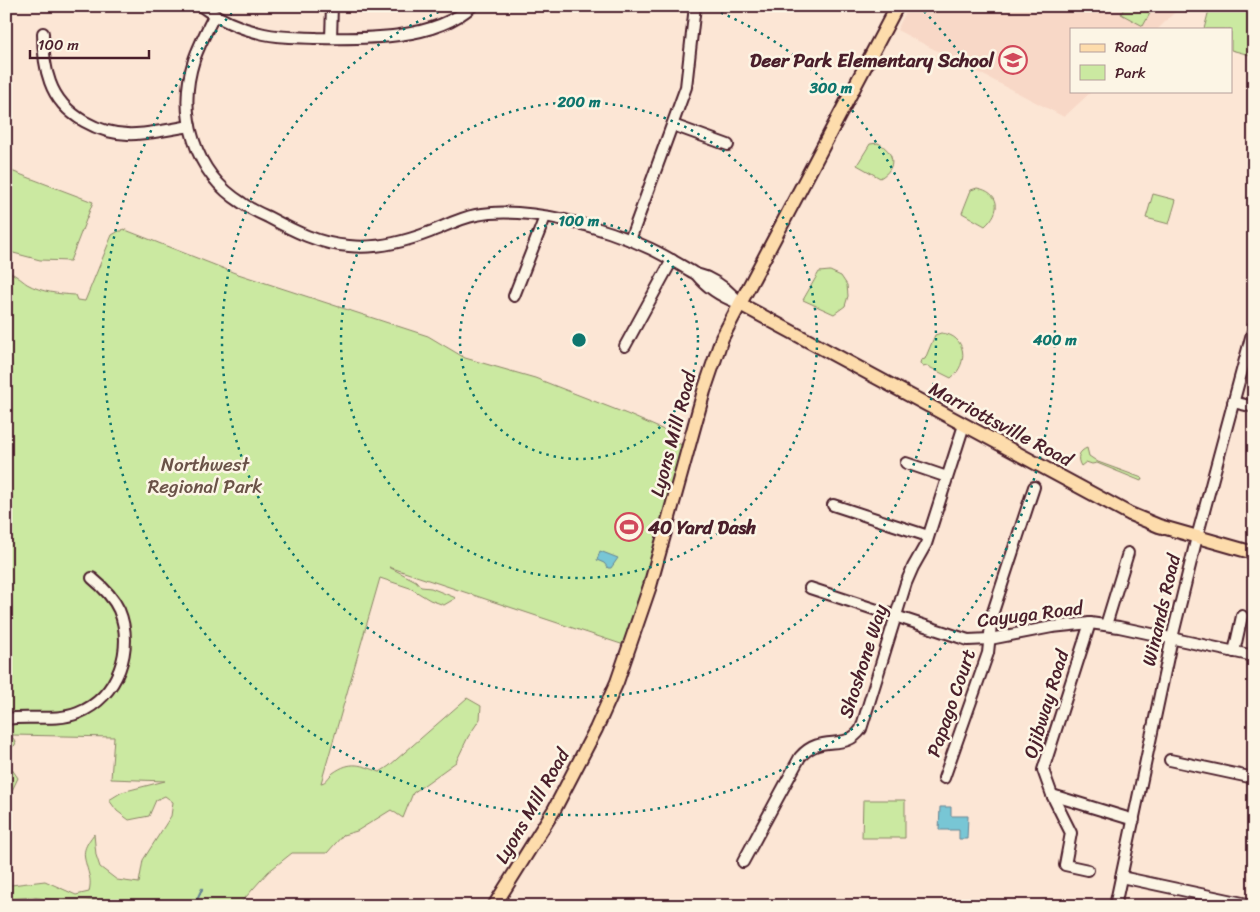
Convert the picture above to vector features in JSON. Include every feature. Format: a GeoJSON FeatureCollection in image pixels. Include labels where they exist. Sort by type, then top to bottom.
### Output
{"type":"FeatureCollection","features":[{"type":"Feature","properties":{"kind":"main road","name":"Lyons Mill Road"},"geometry":{"type":"LineString","coordinates":[[494,906],[554,810],[617,682],[652,579],[712,364],[722,338],[897,6]]}},
{"type":"Feature","properties":{"kind":"main road","name":"Marriottsville Road"},"geometry":{"type":"LineString","coordinates":[[740,304],[1130,514],[1159,526],[1254,553]]}},
{"type":"Feature","properties":{"kind":"street"},"geometry":{"type":"LineString","coordinates":[[201,6],[214,16],[265,34],[366,39],[406,34],[430,28],[450,20],[472,6]]}},
{"type":"Feature","properties":{"kind":"street"},"geometry":{"type":"LineString","coordinates":[[331,38],[332,6]]}},
{"type":"Feature","properties":{"kind":"street"},"geometry":{"type":"LineString","coordinates":[[630,240],[686,87],[695,6]]}},
{"type":"Feature","properties":{"kind":"street","name":"Marriottsville Road"},"geometry":{"type":"LineString","coordinates":[[214,16],[197,54],[190,78],[187,94],[190,126],[200,157],[211,174],[246,206],[312,238],[334,244],[369,247],[388,245],[410,239],[475,215],[518,213],[545,217],[596,228],[630,240],[696,274],[708,278],[732,293],[740,304]]}},
{"type":"Feature","properties":{"kind":"street"},"geometry":{"type":"LineString","coordinates":[[42,32],[45,66],[55,94],[64,106],[82,120],[105,131],[120,134],[136,134],[190,126]]}},
{"type":"Feature","properties":{"kind":"street"},"geometry":{"type":"LineString","coordinates":[[673,125],[728,145]]}},
{"type":"Feature","properties":{"kind":"street"},"geometry":{"type":"LineString","coordinates":[[514,296],[545,217]]}},
{"type":"Feature","properties":{"kind":"street"},"geometry":{"type":"LineString","coordinates":[[625,346],[672,260]]}},
{"type":"Feature","properties":{"kind":"street","name":"Winands Road"},"geometry":{"type":"LineString","coordinates":[[1115,906],[1172,638],[1254,326]]}},
{"type":"Feature","properties":{"kind":"street"},"geometry":{"type":"LineString","coordinates":[[1233,402],[1254,407]]}},
{"type":"Feature","properties":{"kind":"street","name":"Shoshone Way"},"geometry":{"type":"LineString","coordinates":[[743,862],[800,756],[816,744],[850,740],[861,729],[910,574],[928,536],[964,425]]}},
{"type":"Feature","properties":{"kind":"street"},"geometry":{"type":"LineString","coordinates":[[906,463],[947,477]]}},
{"type":"Feature","properties":{"kind":"street","name":"Papago Court"},"geometry":{"type":"LineString","coordinates":[[944,778],[988,653],[992,615],[1034,487]]}},
{"type":"Feature","properties":{"kind":"street"},"geometry":{"type":"LineString","coordinates":[[833,505],[928,536]]}},
{"type":"Feature","properties":{"kind":"street"},"geometry":{"type":"LineString","coordinates":[[1106,625],[1128,553]]}},
{"type":"Feature","properties":{"kind":"street"},"geometry":{"type":"LineString","coordinates":[[6,719],[59,717],[76,714],[94,704],[112,684],[121,668],[123,660],[125,641],[123,625],[114,601],[92,578]]}},
{"type":"Feature","properties":{"kind":"street","name":"Cayuga Road"},"geometry":{"type":"LineString","coordinates":[[810,588],[968,640],[990,639],[1052,627],[1090,623],[1254,656]]}},
{"type":"Feature","properties":{"kind":"street"},"geometry":{"type":"LineString","coordinates":[[1234,652],[1242,616]]}},
{"type":"Feature","properties":{"kind":"street","name":"Ojibway Road"},"geometry":{"type":"LineString","coordinates":[[1088,870],[1065,865],[1071,833],[1044,776],[1044,766],[1090,623]]}},
{"type":"Feature","properties":{"kind":"street"},"geometry":{"type":"LineString","coordinates":[[1170,760],[1254,778]]}},
{"type":"Feature","properties":{"kind":"street"},"geometry":{"type":"LineString","coordinates":[[1052,795],[1134,820]]}},
{"type":"Feature","properties":{"kind":"street"},"geometry":{"type":"LineString","coordinates":[[1121,877],[1251,905],[1254,901]]}},
{"type":"Feature","properties":{"kind":"shaded area","name":"Deer Park Elementary School"},"geometry":{"type":"Polygon","coordinates":[[[909,6],[1181,6],[1159,28],[1070,28],[1070,92],[1091,92],[1064,117],[897,30],[909,6]]]}},
{"type":"Feature","properties":{"kind":"green space"},"geometry":{"type":"Polygon","coordinates":[[[1125,6],[1154,6],[1143,26],[1121,14],[1125,6]]]}},
{"type":"Feature","properties":{"kind":"green space"},"geometry":{"type":"Polygon","coordinates":[[[1210,6],[1254,6],[1254,56],[1232,50],[1232,28],[1204,28],[1210,6]]]}},
{"type":"Feature","properties":{"kind":"green space"},"geometry":{"type":"Polygon","coordinates":[[[878,143],[888,150],[892,160],[890,169],[880,178],[857,165],[870,144],[878,143]]]}},
{"type":"Feature","properties":{"kind":"green space"},"geometry":{"type":"Polygon","coordinates":[[[6,169],[93,202],[70,261],[40,260],[6,251],[6,169]]]}},
{"type":"Feature","properties":{"kind":"green space"},"geometry":{"type":"Polygon","coordinates":[[[977,188],[985,190],[994,198],[996,203],[994,214],[985,226],[962,213],[971,190],[977,188]]]}},
{"type":"Feature","properties":{"kind":"green space"},"geometry":{"type":"Polygon","coordinates":[[[1153,194],[1176,200],[1169,224],[1146,218],[1153,194]]]}},
{"type":"Feature","properties":{"kind":"green space","name":"Northwest Regional Park"},"geometry":{"type":"Polygon","coordinates":[[[123,229],[235,273],[428,336],[465,358],[535,378],[627,414],[673,434],[677,443],[685,446],[624,645],[389,567],[416,581],[421,587],[431,588],[456,598],[444,605],[430,600],[410,588],[380,578],[321,783],[345,766],[362,766],[380,772],[467,698],[481,706],[480,719],[468,737],[456,762],[413,793],[403,818],[391,810],[357,831],[343,835],[327,853],[292,853],[268,872],[238,906],[122,906],[117,903],[85,900],[55,900],[32,897],[6,899],[6,882],[11,885],[45,881],[76,895],[89,892],[90,879],[84,854],[94,834],[96,855],[100,867],[117,880],[139,883],[143,860],[171,816],[173,802],[165,796],[156,800],[149,816],[129,820],[117,811],[109,800],[122,792],[165,781],[111,779],[114,737],[12,735],[16,742],[11,748],[9,765],[18,778],[6,803],[6,271],[38,289],[75,295],[77,300],[85,301],[112,235],[123,229]]]}},
{"type":"Feature","properties":{"kind":"green space"},"geometry":{"type":"Polygon","coordinates":[[[830,271],[841,276],[847,285],[848,296],[845,306],[834,314],[803,300],[819,272],[830,271]]]}},
{"type":"Feature","properties":{"kind":"green space"},"geometry":{"type":"Polygon","coordinates":[[[941,333],[956,339],[963,351],[961,365],[951,378],[927,366],[923,367],[920,363],[921,360],[925,359],[935,335],[941,333]]]}},
{"type":"Feature","properties":{"kind":"green space"},"geometry":{"type":"Polygon","coordinates":[[[1087,448],[1089,456],[1098,462],[1142,478],[1141,481],[1097,463],[1086,462],[1081,466],[1079,455],[1087,448]]]}},
{"type":"Feature","properties":{"kind":"green space"},"geometry":{"type":"Polygon","coordinates":[[[863,800],[905,800],[905,838],[862,838],[863,800]]]}},
{"type":"Feature","properties":{"kind":"water"},"geometry":{"type":"Polygon","coordinates":[[[600,551],[618,558],[611,568],[597,560],[600,551]]]}},
{"type":"Feature","properties":{"kind":"water"},"geometry":{"type":"Polygon","coordinates":[[[940,807],[951,807],[951,816],[968,816],[967,839],[959,839],[959,830],[939,830],[940,807]]]}},
{"type":"Feature","properties":{"kind":"waterway"},"geometry":{"type":"LineString","coordinates":[[194,906],[202,889]]}},
{"type":"Feature","properties":{"kind":"place","name":"Deer Park Elementary School"},"geometry":{"type":"Point","coordinates":[1013,60]}},
{"type":"Feature","properties":{"kind":"place","name":"40 Yard Dash"},"geometry":{"type":"Point","coordinates":[629,527]}}]}
